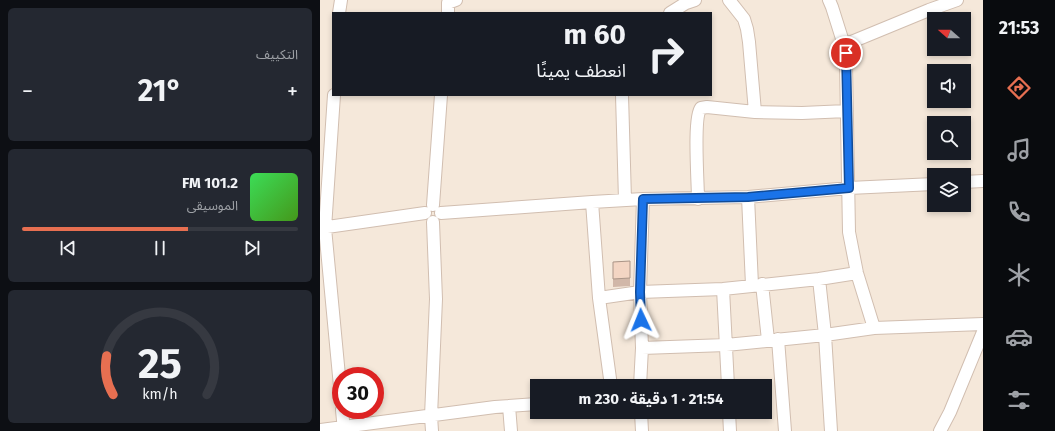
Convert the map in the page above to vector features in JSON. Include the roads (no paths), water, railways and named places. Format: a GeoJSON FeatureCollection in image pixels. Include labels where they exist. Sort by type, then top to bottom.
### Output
{"type":"FeatureCollection","features":[{"type":"Feature","properties":{"kind":"street"},"geometry":{"type":"LineString","coordinates":[[340,12],[341,0]]}},
{"type":"Feature","properties":{"kind":"street"},"geometry":{"type":"LineString","coordinates":[[672,12],[686,3],[695,0]]}},
{"type":"Feature","properties":{"kind":"street"},"geometry":{"type":"LineString","coordinates":[[729,0],[744,19],[747,29],[755,112]]}},
{"type":"Feature","properties":{"kind":"street"},"geometry":{"type":"LineString","coordinates":[[829,0],[844,45],[846,64],[849,232],[857,273],[874,328]]}},
{"type":"Feature","properties":{"kind":"street"},"geometry":{"type":"LineString","coordinates":[[844,45],[927,5],[956,0]]}},
{"type":"Feature","properties":{"kind":"street"},"geometry":{"type":"LineString","coordinates":[[334,96],[323,228],[338,367]]}},
{"type":"Feature","properties":{"kind":"street"},"geometry":{"type":"LineString","coordinates":[[432,431],[431,416],[436,299],[433,213],[441,96]]}},
{"type":"Feature","properties":{"kind":"street"},"geometry":{"type":"LineString","coordinates":[[622,96],[625,200]]}},
{"type":"Feature","properties":{"kind":"street"},"geometry":{"type":"LineString","coordinates":[[698,199],[696,133],[699,110],[701,108],[707,107],[755,112],[802,113],[846,111]]}},
{"type":"Feature","properties":{"kind":"street"},"geometry":{"type":"LineString","coordinates":[[971,182],[983,181]]}},
{"type":"Feature","properties":{"kind":"street"},"geometry":{"type":"LineString","coordinates":[[323,228],[433,213],[643,199],[748,197],[849,188],[927,184]]}},
{"type":"Feature","properties":{"kind":"street"},"geometry":{"type":"LineString","coordinates":[[748,197],[757,285],[773,340],[785,431]]}},
{"type":"Feature","properties":{"kind":"street"},"geometry":{"type":"LineString","coordinates":[[640,379],[642,348],[640,292],[643,199]]}},
{"type":"Feature","properties":{"kind":"street"},"geometry":{"type":"LineString","coordinates":[[592,202],[599,298],[610,379]]}},
{"type":"Feature","properties":{"kind":"street"},"geometry":{"type":"LineString","coordinates":[[599,298],[640,292],[723,289],[819,279],[857,273]]}},
{"type":"Feature","properties":{"kind":"street"},"geometry":{"type":"LineString","coordinates":[[819,279],[825,335],[831,431]]}},
{"type":"Feature","properties":{"kind":"street"},"geometry":{"type":"LineString","coordinates":[[723,289],[728,379]]}},
{"type":"Feature","properties":{"kind":"street"},"geometry":{"type":"LineString","coordinates":[[642,348],[726,345],[825,335],[874,328],[983,324]]}},
{"type":"Feature","properties":{"kind":"street"},"geometry":{"type":"LineString","coordinates":[[940,431],[950,412],[983,332]]}},
{"type":"Feature","properties":{"kind":"street"},"geometry":{"type":"LineString","coordinates":[[320,430],[496,407],[530,404]]}},
{"type":"Feature","properties":{"kind":"street"},"geometry":{"type":"LineString","coordinates":[[509,406],[511,431]]}},
{"type":"Feature","properties":{"kind":"street"},"geometry":{"type":"LineString","coordinates":[[641,419],[642,431]]}},
{"type":"Feature","properties":{"kind":"street"},"geometry":{"type":"LineString","coordinates":[[729,419],[730,431]]}}]}
